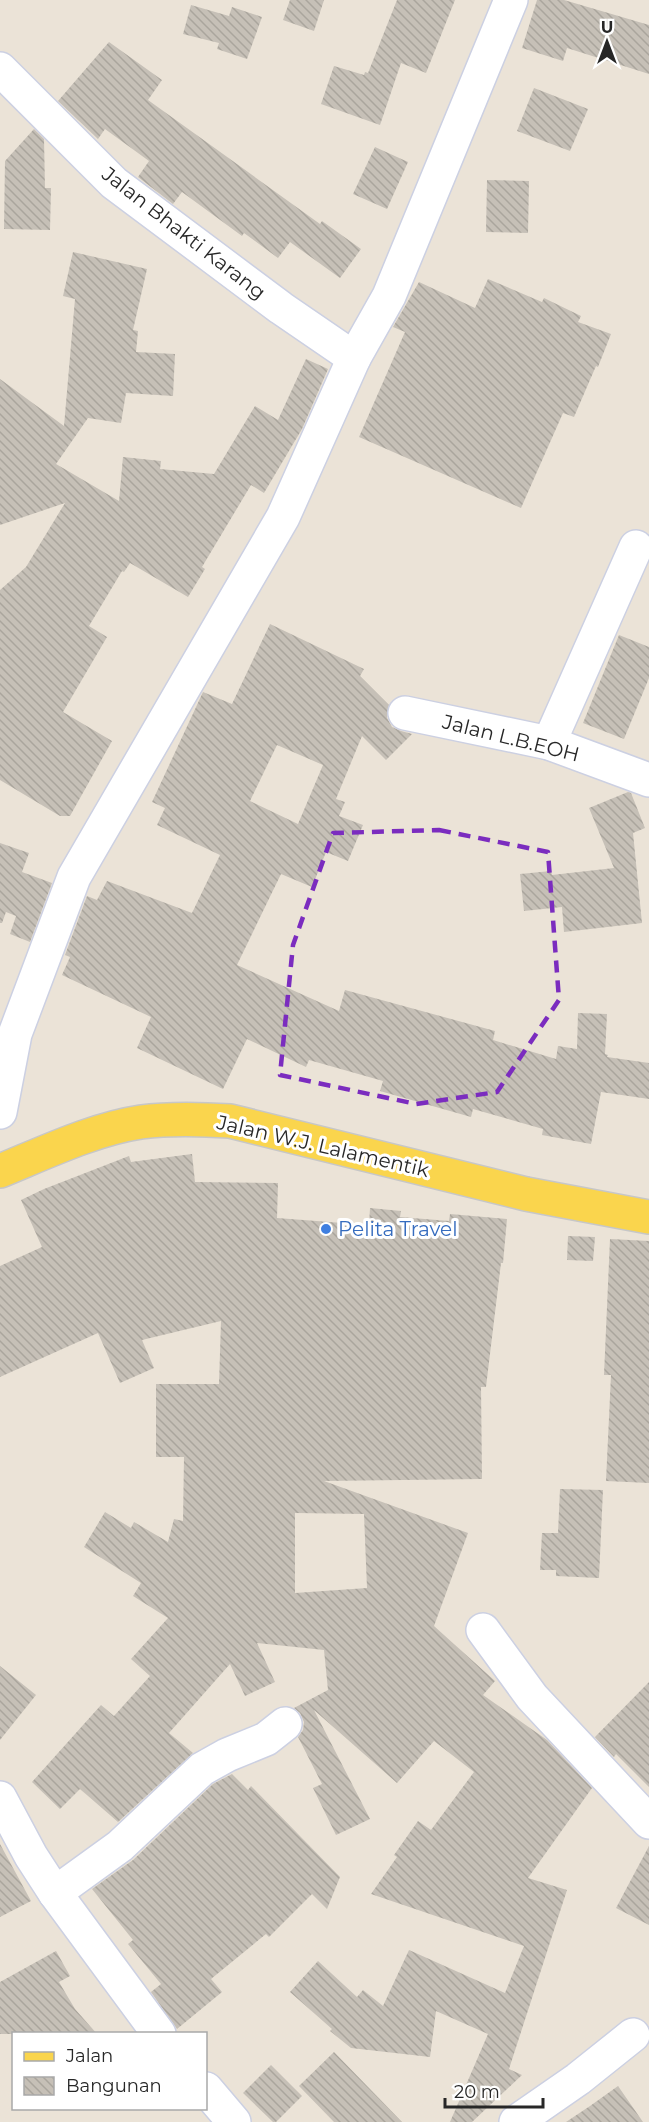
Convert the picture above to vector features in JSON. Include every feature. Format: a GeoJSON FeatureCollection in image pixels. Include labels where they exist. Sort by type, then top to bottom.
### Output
{"type":"FeatureCollection","features":[{"type":"Feature","properties":{"kind":"main road","name":"Jalan W.J. Lalamentik"},"geometry":{"type":"LineString","coordinates":[[0,1171],[102,1132],[139,1123],[181,1118],[230,1121],[526,1194],[649,1217]]}},
{"type":"Feature","properties":{"kind":"street"},"geometry":{"type":"LineString","coordinates":[[0,1112],[15,1034],[74,877],[283,517],[354,358],[389,296],[511,0]]}},
{"type":"Feature","properties":{"kind":"street","name":"Jalan Bhakti Karang"},"geometry":{"type":"LineString","coordinates":[[0,69],[114,183],[281,308],[354,358]]}},
{"type":"Feature","properties":{"kind":"street"},"geometry":{"type":"LineString","coordinates":[[549,743],[636,547]]}},
{"type":"Feature","properties":{"kind":"street","name":"Jalan L.B.EOH"},"geometry":{"type":"LineString","coordinates":[[405,713],[549,743],[649,780]]}},
{"type":"Feature","properties":{"kind":"street"},"geometry":{"type":"LineString","coordinates":[[483,1630],[532,1697],[649,1822]]}},
{"type":"Feature","properties":{"kind":"street"},"geometry":{"type":"LineString","coordinates":[[55,1893],[120,1846],[202,1769],[227,1755],[266,1739],[285,1724]]}},
{"type":"Feature","properties":{"kind":"street"},"geometry":{"type":"LineString","coordinates":[[0,1798],[31,1856],[55,1893],[158,2032]]}},
{"type":"Feature","properties":{"kind":"street"},"geometry":{"type":"LineString","coordinates":[[516,2122],[578,2079],[633,2035]]}},
{"type":"Feature","properties":{"kind":"street"},"geometry":{"type":"LineString","coordinates":[[207,2091],[234,2122]]}},
{"type":"Feature","properties":{"kind":"highlighted area"},"geometry":{"type":"Polygon","coordinates":[[[439,830],[548,852],[559,1000],[497,1092],[416,1104],[280,1075],[293,945],[333,833],[439,830]]]}},
{"type":"Feature","properties":{"kind":"building"},"geometry":{"type":"Polygon","coordinates":[[[290,0],[324,0],[314,31],[283,20],[290,0]]]}},
{"type":"Feature","properties":{"kind":"building"},"geometry":{"type":"Polygon","coordinates":[[[397,0],[455,0],[426,73],[401,63],[380,125],[321,104],[334,66],[364,75],[365,72],[368,73],[397,0]]]}},
{"type":"Feature","properties":{"kind":"building"},"geometry":{"type":"Polygon","coordinates":[[[537,0],[564,0],[649,25],[649,74],[567,48],[563,61],[522,48],[537,0]]]}},
{"type":"Feature","properties":{"kind":"building"},"geometry":{"type":"Polygon","coordinates":[[[191,5],[229,16],[232,7],[262,17],[247,59],[217,49],[219,43],[183,34],[191,5]]]}},
{"type":"Feature","properties":{"kind":"building"},"geometry":{"type":"Polygon","coordinates":[[[109,42],[162,80],[148,100],[320,224],[322,221],[361,249],[340,278],[290,242],[278,258],[244,233],[242,236],[182,192],[173,204],[138,177],[149,161],[105,129],[98,139],[58,101],[109,42]]]}},
{"type":"Feature","properties":{"kind":"building"},"geometry":{"type":"Polygon","coordinates":[[[534,88],[588,109],[570,151],[517,131],[534,88]]]}},
{"type":"Feature","properties":{"kind":"building"},"geometry":{"type":"Polygon","coordinates":[[[34,129],[44,139],[45,188],[51,188],[50,230],[4,229],[5,161],[34,129]]]}},
{"type":"Feature","properties":{"kind":"building"},"geometry":{"type":"Polygon","coordinates":[[[375,147],[408,162],[387,209],[353,194],[375,147]]]}},
{"type":"Feature","properties":{"kind":"building"},"geometry":{"type":"Polygon","coordinates":[[[487,180],[529,181],[528,233],[486,232],[487,180]]]}},
{"type":"Feature","properties":{"kind":"building"},"geometry":{"type":"Polygon","coordinates":[[[73,252],[147,269],[133,330],[138,331],[136,352],[175,354],[173,396],[126,393],[121,423],[88,418],[56,464],[119,501],[123,457],[161,461],[160,469],[214,474],[255,406],[278,420],[306,359],[328,369],[302,429],[264,493],[251,485],[202,567],[205,569],[188,597],[130,563],[124,572],[122,571],[89,626],[107,637],[63,712],[112,741],[70,816],[60,816],[0,780],[0,590],[26,567],[65,503],[0,525],[0,379],[64,426],[75,299],[63,296],[73,252]]]}},
{"type":"Feature","properties":{"kind":"building"},"geometry":{"type":"Polygon","coordinates":[[[488,279],[542,302],[544,298],[581,316],[578,322],[611,334],[574,417],[563,413],[521,508],[359,437],[405,332],[393,327],[419,282],[475,308],[488,279]]]}},
{"type":"Feature","properties":{"kind":"building"},"geometry":{"type":"Polygon","coordinates":[[[270,624],[364,669],[360,676],[389,705],[387,718],[392,727],[412,734],[386,760],[362,736],[336,799],[345,802],[339,816],[363,825],[348,861],[326,852],[312,887],[281,874],[237,965],[339,1011],[345,990],[495,1031],[493,1040],[556,1059],[558,1046],[577,1049],[578,1013],[607,1014],[605,1054],[608,1055],[607,1057],[649,1063],[649,1099],[601,1092],[591,1144],[542,1135],[543,1129],[473,1109],[471,1117],[380,1091],[383,1081],[309,1060],[306,1067],[247,1039],[223,1089],[137,1048],[151,1017],[62,975],[70,957],[65,955],[87,896],[97,900],[107,881],[192,913],[220,855],[157,825],[165,808],[152,802],[203,692],[232,704],[270,624]],[[277,745],[250,801],[298,824],[323,765],[277,745]]]}},
{"type":"Feature","properties":{"kind":"building"},"geometry":{"type":"Polygon","coordinates":[[[619,635],[649,647],[649,678],[624,739],[583,723],[619,635]]]}},
{"type":"Feature","properties":{"kind":"building"},"geometry":{"type":"Polygon","coordinates":[[[628,792],[631,793],[645,828],[633,833],[642,923],[564,932],[562,907],[524,911],[520,874],[551,871],[552,875],[614,868],[589,808],[628,792]]]}},
{"type":"Feature","properties":{"kind":"building"},"geometry":{"type":"Polygon","coordinates":[[[0,843],[29,853],[22,872],[52,883],[30,942],[10,934],[16,916],[6,912],[0,923],[0,843]]]}},
{"type":"Feature","properties":{"kind":"building"},"geometry":{"type":"Polygon","coordinates":[[[192,1154],[195,1182],[278,1183],[277,1218],[369,1225],[370,1208],[401,1211],[400,1217],[449,1221],[450,1214],[507,1219],[486,1387],[481,1387],[482,1479],[324,1481],[468,1533],[434,1626],[495,1681],[483,1695],[547,1740],[592,1788],[528,1878],[567,1890],[509,2069],[522,2075],[472,2122],[450,2122],[488,2034],[436,2011],[430,2057],[351,2048],[290,1992],[318,1961],[357,1997],[363,1990],[383,2006],[409,1950],[505,1993],[524,1946],[371,1894],[397,1857],[394,1855],[418,1821],[431,1830],[474,1772],[434,1741],[397,1783],[314,1710],[370,1819],[336,1835],[313,1788],[322,1784],[298,1737],[303,1730],[304,1722],[300,1713],[294,1708],[328,1690],[324,1650],[257,1643],[275,1682],[245,1696],[230,1664],[169,1733],[193,1753],[118,1822],[80,1789],[60,1809],[32,1782],[101,1705],[114,1716],[150,1676],[131,1659],[168,1618],[133,1596],[141,1583],[84,1547],[105,1512],[131,1528],[134,1522],[168,1542],[174,1519],[183,1521],[184,1457],[156,1457],[156,1384],[219,1384],[221,1321],[142,1340],[154,1368],[120,1383],[98,1333],[0,1377],[0,1266],[42,1247],[21,1200],[129,1156],[131,1162],[192,1154]],[[295,1513],[295,1593],[367,1588],[364,1514],[295,1513]]]}},
{"type":"Feature","properties":{"kind":"building"},"geometry":{"type":"Polygon","coordinates":[[[568,1236],[595,1237],[593,1261],[567,1260],[568,1236]]]}},
{"type":"Feature","properties":{"kind":"building"},"geometry":{"type":"Polygon","coordinates":[[[610,1239],[649,1241],[649,1483],[606,1481],[611,1375],[604,1375],[610,1239]]]}},
{"type":"Feature","properties":{"kind":"building"},"geometry":{"type":"Polygon","coordinates":[[[560,1489],[603,1490],[599,1578],[556,1576],[556,1570],[540,1570],[542,1533],[558,1533],[560,1489]]]}},
{"type":"Feature","properties":{"kind":"building"},"geometry":{"type":"Polygon","coordinates":[[[0,1666],[36,1695],[0,1740],[0,1666]]]}},
{"type":"Feature","properties":{"kind":"building"},"geometry":{"type":"Polygon","coordinates":[[[649,1682],[649,1787],[595,1737],[649,1682]]]}},
{"type":"Feature","properties":{"kind":"building"},"geometry":{"type":"Polygon","coordinates":[[[232,1774],[248,1790],[251,1786],[340,1877],[327,1909],[312,1894],[269,1937],[266,1934],[211,1979],[222,1992],[177,2029],[151,1992],[161,1984],[128,1944],[133,1940],[92,1889],[133,1860],[213,1784],[232,1774]]]}},
{"type":"Feature","properties":{"kind":"building"},"geometry":{"type":"Polygon","coordinates":[[[0,1844],[31,1901],[0,1917],[0,1844]]]}},
{"type":"Feature","properties":{"kind":"building"},"geometry":{"type":"Polygon","coordinates":[[[649,1846],[649,1925],[616,1908],[649,1846]]]}},
{"type":"Feature","properties":{"kind":"building"},"geometry":{"type":"Polygon","coordinates":[[[56,1951],[70,1976],[59,1982],[75,2009],[95,2032],[0,2034],[0,1982],[56,1951]]]}},
{"type":"Feature","properties":{"kind":"building"},"geometry":{"type":"Polygon","coordinates":[[[334,2052],[402,2122],[334,2122],[299,2086],[334,2052]]]}},
{"type":"Feature","properties":{"kind":"building"},"geometry":{"type":"Polygon","coordinates":[[[271,2065],[302,2096],[276,2122],[273,2122],[243,2093],[271,2065]]]}},
{"type":"Feature","properties":{"kind":"building"},"geometry":{"type":"Polygon","coordinates":[[[618,2086],[643,2122],[566,2122],[590,2106],[618,2086]]]}},
{"type":"Feature","properties":{"kind":"place","name":"Pelita Travel"},"geometry":{"type":"Point","coordinates":[326,1229]}}]}
